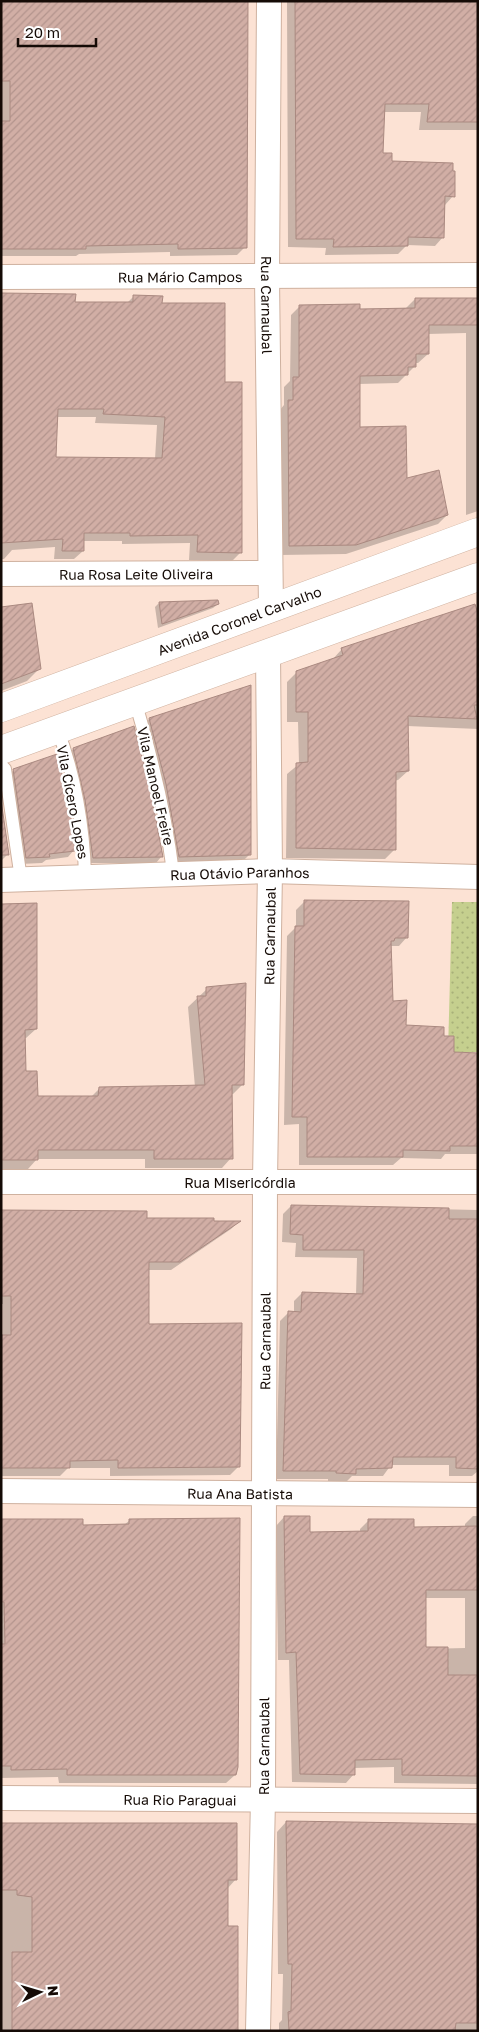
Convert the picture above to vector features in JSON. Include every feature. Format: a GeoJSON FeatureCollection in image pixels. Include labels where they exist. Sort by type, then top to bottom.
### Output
{"type":"FeatureCollection","features":[{"type":"Feature","properties":{"kind":"main road","name":"Avenida Coronel Carvalho"},"geometry":{"type":"LineString","coordinates":[[1,708],[478,532]]}},
{"type":"Feature","properties":{"kind":"main road"},"geometry":{"type":"LineString","coordinates":[[1,750],[478,577]]}},
{"type":"Feature","properties":{"kind":"street","name":"Rua Carnaubal"},"geometry":{"type":"LineString","coordinates":[[269,1],[267,276],[271,609]]}},
{"type":"Feature","properties":{"kind":"street","name":"Rua Mário Campos"},"geometry":{"type":"LineString","coordinates":[[1,277],[478,275]]}},
{"type":"Feature","properties":{"kind":"street","name":"Rua Rosa Leite Oliveira"},"geometry":{"type":"LineString","coordinates":[[1,574],[270,573]]}},
{"type":"Feature","properties":{"kind":"street","name":"Rua Carnaubal"},"geometry":{"type":"LineString","coordinates":[[258,2031],[262,1799],[265,1181],[270,871],[268,652]]}},
{"type":"Feature","properties":{"kind":"street","name":"Rua Otávio Paranhos"},"geometry":{"type":"LineString","coordinates":[[11,879],[270,871],[478,877]]}},
{"type":"Feature","properties":{"kind":"street","name":"Rua Misericórdia"},"geometry":{"type":"LineString","coordinates":[[1,1182],[478,1182]]}},
{"type":"Feature","properties":{"kind":"street","name":"Rua Ana Batista"},"geometry":{"type":"LineString","coordinates":[[1,1491],[478,1495]]}},
{"type":"Feature","properties":{"kind":"street","name":"Rua Rio Paraguai"},"geometry":{"type":"LineString","coordinates":[[1,1798],[478,1801]]}},
{"type":"Feature","properties":{"kind":"lane","name":"Vila Manoel Freire"},"geometry":{"type":"LineString","coordinates":[[135,701],[168,828],[173,873]]}},
{"type":"Feature","properties":{"kind":"lane","name":"Vila Cícero Lopes"},"geometry":{"type":"LineString","coordinates":[[57,729],[66,751],[74,789],[84,852],[85,876]]}},
{"type":"Feature","properties":{"kind":"lane"},"geometry":{"type":"LineString","coordinates":[[1,765],[6,769],[11,879]]}},
{"type":"Feature","properties":{"kind":"green space"},"geometry":{"type":"Polygon","coordinates":[[[452,902],[478,902],[478,1052],[448,1053],[452,902]]]}},
{"type":"Feature","properties":{"kind":"building"},"geometry":{"type":"Polygon","coordinates":[[[1,1],[248,1],[247,248],[178,249],[178,244],[86,246],[86,249],[1,249],[1,121],[10,121],[10,81],[1,81],[1,1]]]}},
{"type":"Feature","properties":{"kind":"building"},"geometry":{"type":"Polygon","coordinates":[[[295,1],[478,1],[478,122],[427,122],[429,104],[385,104],[383,153],[392,153],[392,161],[453,163],[453,171],[455,171],[455,197],[445,196],[444,238],[408,237],[408,246],[333,247],[334,239],[296,239],[295,1]]]}},
{"type":"Feature","properties":{"kind":"building"},"geometry":{"type":"Polygon","coordinates":[[[1,293],[76,294],[75,302],[133,302],[133,295],[163,296],[162,303],[225,303],[225,382],[242,382],[242,553],[197,552],[198,535],[130,536],[130,533],[84,533],[84,551],[62,551],[63,539],[1,543],[1,293]],[[58,409],[56,457],[162,458],[165,417],[103,414],[104,409],[58,409]]]}},
{"type":"Feature","properties":{"kind":"building"},"geometry":{"type":"Polygon","coordinates":[[[415,298],[478,298],[478,325],[429,325],[429,354],[416,354],[416,367],[408,367],[408,375],[360,376],[360,427],[406,426],[407,478],[439,470],[448,515],[356,545],[289,546],[288,400],[293,400],[293,377],[299,377],[299,305],[360,304],[360,309],[415,308],[415,298]]]}},
{"type":"Feature","properties":{"kind":"building"},"geometry":{"type":"Polygon","coordinates":[[[218,600],[219,604],[162,624],[159,602],[218,600]]]}},
{"type":"Feature","properties":{"kind":"building"},"geometry":{"type":"Polygon","coordinates":[[[32,603],[41,669],[1,684],[1,607],[32,603]]]}},
{"type":"Feature","properties":{"kind":"building"},"geometry":{"type":"Polygon","coordinates":[[[475,604],[478,614],[478,705],[474,705],[477,719],[408,716],[409,771],[396,772],[396,850],[296,848],[296,763],[308,762],[308,712],[296,712],[296,671],[343,655],[341,648],[475,604]]]}},
{"type":"Feature","properties":{"kind":"building"},"geometry":{"type":"Polygon","coordinates":[[[251,685],[251,855],[179,857],[166,784],[149,718],[251,685]]]}},
{"type":"Feature","properties":{"kind":"building"},"geometry":{"type":"Polygon","coordinates":[[[134,726],[150,788],[163,857],[93,858],[85,800],[73,748],[134,726]]]}},
{"type":"Feature","properties":{"kind":"building"},"geometry":{"type":"Polygon","coordinates":[[[57,754],[69,803],[75,851],[49,854],[50,857],[26,858],[13,769],[57,754]]]}},
{"type":"Feature","properties":{"kind":"building"},"geometry":{"type":"Polygon","coordinates":[[[1,800],[9,855],[1,855],[1,800]]]}},
{"type":"Feature","properties":{"kind":"building"},"geometry":{"type":"Polygon","coordinates":[[[304,900],[409,901],[408,938],[395,938],[394,941],[391,941],[393,1001],[407,1000],[406,1025],[444,1027],[444,1036],[454,1036],[454,1052],[478,1053],[478,1146],[450,1146],[450,1151],[403,1150],[403,1157],[307,1157],[307,1117],[292,1117],[295,926],[304,926],[304,900]]]}},
{"type":"Feature","properties":{"kind":"building"},"geometry":{"type":"Polygon","coordinates":[[[37,903],[37,1029],[25,1030],[26,1071],[37,1071],[38,1096],[98,1096],[99,1087],[205,1085],[197,996],[206,996],[206,987],[246,983],[244,1085],[232,1085],[233,1159],[154,1159],[154,1150],[38,1150],[38,1160],[1,1160],[1,904],[37,903]]]}},
{"type":"Feature","properties":{"kind":"building"},"geometry":{"type":"Polygon","coordinates":[[[291,1205],[449,1208],[449,1219],[478,1219],[478,1469],[456,1468],[456,1457],[393,1457],[392,1468],[356,1469],[356,1474],[336,1473],[336,1471],[283,1471],[288,1311],[301,1312],[302,1292],[363,1294],[364,1250],[303,1250],[303,1235],[290,1234],[291,1205]]]}},
{"type":"Feature","properties":{"kind":"building"},"geometry":{"type":"Polygon","coordinates":[[[1,1210],[147,1211],[147,1218],[214,1218],[214,1221],[241,1221],[180,1262],[149,1262],[149,1324],[242,1323],[240,1467],[118,1468],[118,1460],[70,1461],[70,1468],[1,1468],[1,1335],[11,1335],[11,1296],[1,1296],[1,1210]]]}},
{"type":"Feature","properties":{"kind":"building"},"geometry":{"type":"Polygon","coordinates":[[[284,1516],[310,1516],[310,1532],[368,1531],[368,1519],[414,1519],[414,1527],[478,1526],[478,1590],[426,1590],[426,1647],[448,1647],[448,1675],[478,1675],[478,1776],[402,1775],[402,1759],[355,1760],[355,1775],[300,1774],[296,1652],[286,1653],[284,1516]]]}},
{"type":"Feature","properties":{"kind":"building"},"geometry":{"type":"Polygon","coordinates":[[[240,1518],[238,1767],[236,1775],[67,1775],[67,1769],[11,1770],[11,1766],[1,1766],[1,1644],[5,1644],[4,1602],[1,1602],[1,1519],[83,1519],[83,1525],[129,1524],[129,1519],[240,1518]]]}},
{"type":"Feature","properties":{"kind":"building"},"geometry":{"type":"Polygon","coordinates":[[[286,1821],[478,1824],[478,2023],[456,2023],[455,2031],[289,2031],[288,2012],[291,2011],[292,1964],[288,1964],[286,1821]]]}},
{"type":"Feature","properties":{"kind":"building"},"geometry":{"type":"Polygon","coordinates":[[[1,1823],[237,1823],[237,1880],[228,1880],[228,1926],[238,1926],[238,2031],[12,2031],[12,1952],[32,1952],[32,1897],[17,1895],[17,1890],[1,1890],[1,1823]]]}}]}
